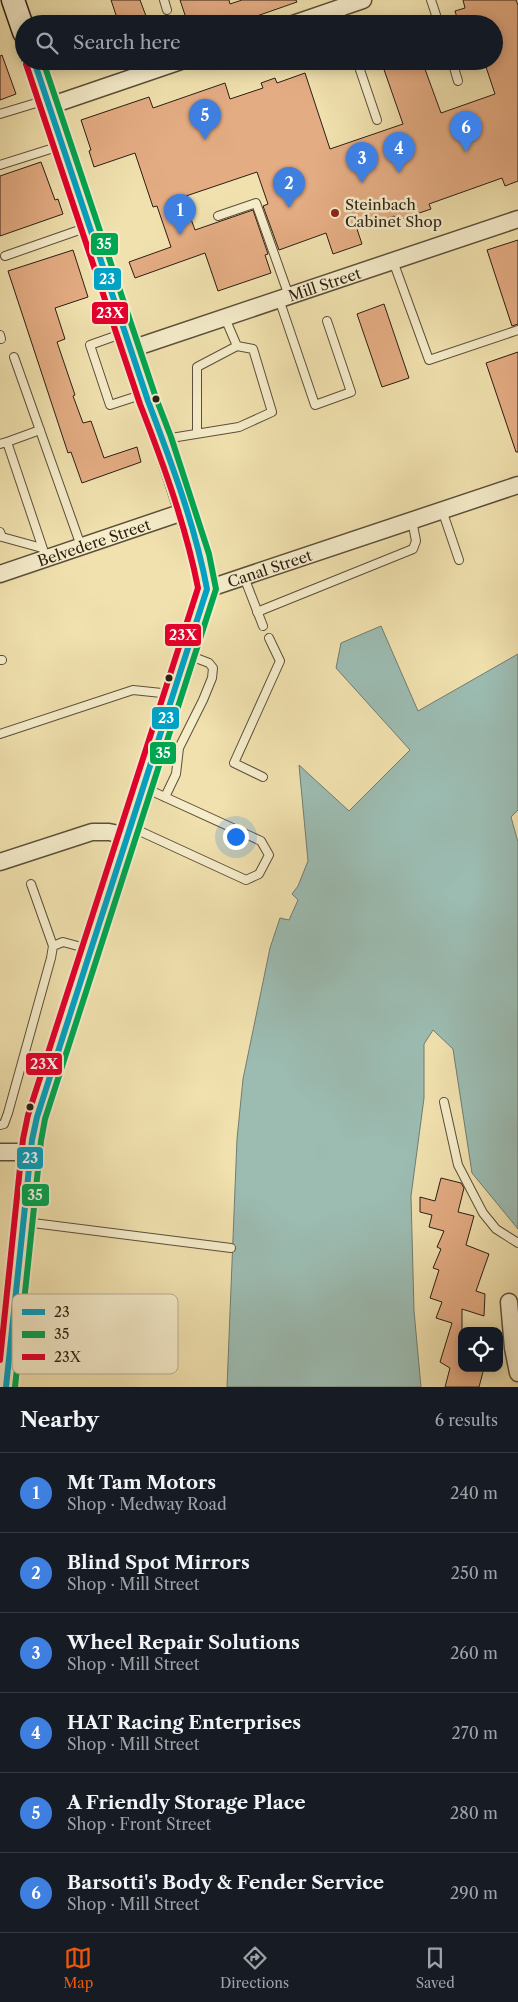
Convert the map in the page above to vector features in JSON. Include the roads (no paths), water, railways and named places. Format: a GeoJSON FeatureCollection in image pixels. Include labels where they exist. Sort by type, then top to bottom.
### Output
{"type":"FeatureCollection","features":[{"type":"Feature","properties":{"kind":"street"},"geometry":{"type":"LineString","coordinates":[[11,0],[17,15]]}},
{"type":"Feature","properties":{"kind":"street"},"geometry":{"type":"LineString","coordinates":[[319,15],[363,0]]}},
{"type":"Feature","properties":{"kind":"street"},"geometry":{"type":"LineString","coordinates":[[37,70],[202,557],[207,589]]}},
{"type":"Feature","properties":{"kind":"street"},"geometry":{"type":"LineString","coordinates":[[48,103],[152,70]]}},
{"type":"Feature","properties":{"kind":"street","name":"Mill Street"},"geometry":{"type":"LineString","coordinates":[[128,341],[225,318],[518,219]]}},
{"type":"Feature","properties":{"kind":"street","name":"Canal Street"},"geometry":{"type":"LineString","coordinates":[[16,1294],[31,1152],[39,1111],[207,589],[518,484]]}},
{"type":"Feature","properties":{"kind":"street","name":"Belvedere Street"},"geometry":{"type":"LineString","coordinates":[[0,574],[44,553],[81,546],[186,511]]}},
{"type":"Feature","properties":{"kind":"street"},"geometry":{"type":"LineString","coordinates":[[0,862],[92,832],[129,831]]}},
{"type":"Feature","properties":{"kind":"street"},"geometry":{"type":"LineString","coordinates":[[0,1152],[31,1152]]}},
{"type":"Feature","properties":{"kind":"street"},"geometry":{"type":"LineString","coordinates":[[509,1302],[518,1373]]}},
{"type":"Feature","properties":{"kind":"street","name":"Canal Street"},"geometry":{"type":"LineString","coordinates":[[6,1387],[12,1332]]}},
{"type":"Feature","properties":{"kind":"lane"},"geometry":{"type":"LineString","coordinates":[[0,3],[11,0]]}},
{"type":"Feature","properties":{"kind":"lane"},"geometry":{"type":"LineString","coordinates":[[164,0],[167,10]]}},
{"type":"Feature","properties":{"kind":"lane"},"geometry":{"type":"LineString","coordinates":[[431,0],[436,15]]}},
{"type":"Feature","properties":{"kind":"lane"},"geometry":{"type":"LineString","coordinates":[[339,8],[341,15]]}},
{"type":"Feature","properties":{"kind":"lane"},"geometry":{"type":"LineString","coordinates":[[360,70],[377,120]]}},
{"type":"Feature","properties":{"kind":"lane"},"geometry":{"type":"LineString","coordinates":[[455,70],[458,81]]}},
{"type":"Feature","properties":{"kind":"lane"},"geometry":{"type":"LineString","coordinates":[[0,114],[48,103]]}},
{"type":"Feature","properties":{"kind":"lane"},"geometry":{"type":"LineString","coordinates":[[0,165],[62,145]]}},
{"type":"Feature","properties":{"kind":"lane"},"geometry":{"type":"LineString","coordinates":[[218,216],[256,203],[316,405],[351,392],[327,321]]}},
{"type":"Feature","properties":{"kind":"lane"},"geometry":{"type":"LineString","coordinates":[[5,256],[90,226]]}},
{"type":"Feature","properties":{"kind":"lane"},"geometry":{"type":"LineString","coordinates":[[392,261],[429,360],[518,330]]}},
{"type":"Feature","properties":{"kind":"lane"},"geometry":{"type":"LineString","coordinates":[[225,318],[237,346]]}},
{"type":"Feature","properties":{"kind":"lane"},"geometry":{"type":"LineString","coordinates":[[128,341],[90,344],[110,406],[146,394]]}},
{"type":"Feature","properties":{"kind":"lane"},"geometry":{"type":"LineString","coordinates":[[163,440],[239,427],[272,412],[253,349],[237,346],[197,367],[197,433]]}},
{"type":"Feature","properties":{"kind":"lane"},"geometry":{"type":"LineString","coordinates":[[14,357],[81,546]]}},
{"type":"Feature","properties":{"kind":"lane"},"geometry":{"type":"LineString","coordinates":[[40,430],[3,443],[44,553]]}},
{"type":"Feature","properties":{"kind":"lane"},"geometry":{"type":"LineString","coordinates":[[442,510],[459,560]]}},
{"type":"Feature","properties":{"kind":"lane"},"geometry":{"type":"LineString","coordinates":[[257,612],[413,548],[416,542],[412,520]]}},
{"type":"Feature","properties":{"kind":"lane"},"geometry":{"type":"LineString","coordinates":[[0,532],[2,537],[44,553]]}},
{"type":"Feature","properties":{"kind":"lane"},"geometry":{"type":"LineString","coordinates":[[244,577],[263,626]]}},
{"type":"Feature","properties":{"kind":"lane"},"geometry":{"type":"LineString","coordinates":[[263,778],[234,763],[280,661],[269,638]]}},
{"type":"Feature","properties":{"kind":"lane"},"geometry":{"type":"LineString","coordinates":[[165,797],[176,774],[180,748],[212,678],[213,668],[209,663],[186,655]]}},
{"type":"Feature","properties":{"kind":"lane"},"geometry":{"type":"LineString","coordinates":[[0,734],[133,690],[173,694]]}},
{"type":"Feature","properties":{"kind":"lane"},"geometry":{"type":"LineString","coordinates":[[129,831],[246,880],[259,874],[269,855],[262,841],[143,787]]}},
{"type":"Feature","properties":{"kind":"lane"},"geometry":{"type":"LineString","coordinates":[[0,1125],[4,1124],[8,1113],[53,946],[32,884]]}},
{"type":"Feature","properties":{"kind":"lane"},"geometry":{"type":"LineString","coordinates":[[53,946],[62,942],[91,950]]}},
{"type":"Feature","properties":{"kind":"lane"},"geometry":{"type":"LineString","coordinates":[[444,1102],[458,1165],[483,1213],[496,1229],[518,1244]]}},
{"type":"Feature","properties":{"kind":"lane"},"geometry":{"type":"LineString","coordinates":[[24,1222],[231,1248]]}},
{"type":"Feature","properties":{"kind":"water"},"geometry":{"type":"Polygon","coordinates":[[[381,626],[418,711],[518,654],[518,810],[511,817],[518,842],[518,1229],[472,1173],[453,1049],[433,1030],[424,1044],[424,1098],[411,1196],[414,1311],[421,1387],[227,1387],[237,1139],[243,1079],[270,948],[280,918],[289,920],[298,900],[292,894],[298,886],[308,861],[299,765],[349,811],[410,750],[336,668],[341,643],[381,626]]]}},
{"type":"Feature","properties":{"kind":"place","name":"A Friendly Storage Place"},"geometry":{"type":"Point","coordinates":[205,140]}},
{"type":"Feature","properties":{"kind":"place","name":"Barsotti's Body & Fender Service"},"geometry":{"type":"Point","coordinates":[466,152]}},
{"type":"Feature","properties":{"kind":"place","name":"HAT Racing Enterprises"},"geometry":{"type":"Point","coordinates":[399,173]}},
{"type":"Feature","properties":{"kind":"place","name":"Wheel Repair Solutions"},"geometry":{"type":"Point","coordinates":[362,183]}},
{"type":"Feature","properties":{"kind":"place","name":"Blind Spot Mirrors"},"geometry":{"type":"Point","coordinates":[289,208]}},
{"type":"Feature","properties":{"kind":"place","name":"Steinbach Cabinet Shop"},"geometry":{"type":"Point","coordinates":[335,213]}},
{"type":"Feature","properties":{"kind":"place","name":"Mt Tam Motors"},"geometry":{"type":"Point","coordinates":[180,235]}}]}
